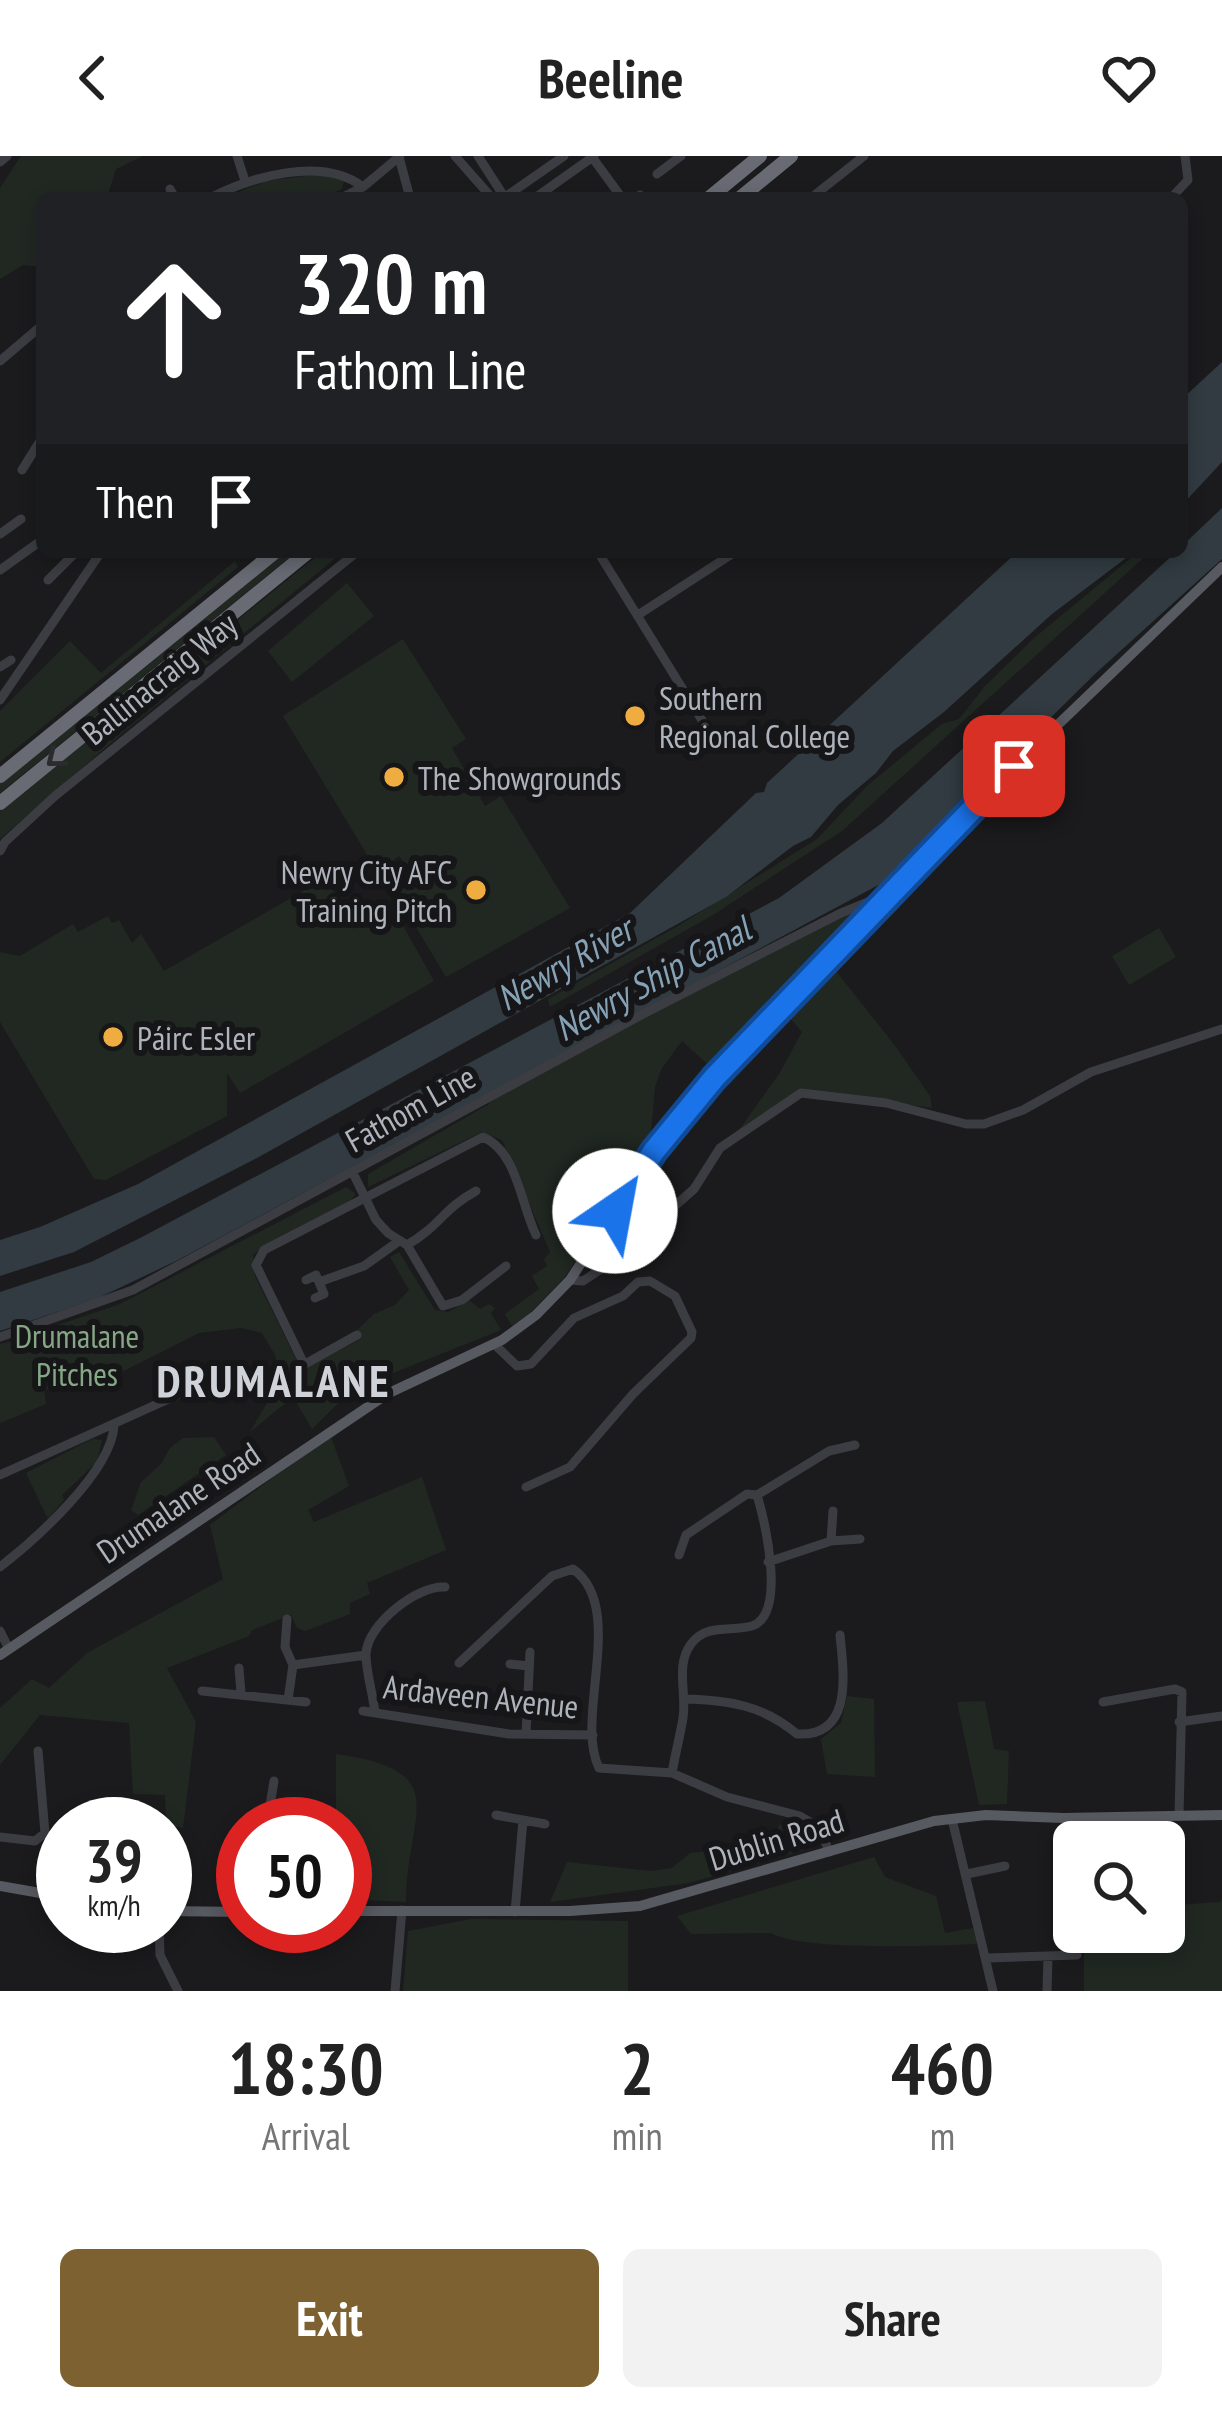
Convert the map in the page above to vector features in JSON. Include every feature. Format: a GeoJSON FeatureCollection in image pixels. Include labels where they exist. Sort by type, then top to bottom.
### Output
{"type":"FeatureCollection","features":[{"type":"Feature","properties":{"kind":"highway"},"geometry":{"type":"LineString","coordinates":[[716,192],[760,156]]}},
{"type":"Feature","properties":{"kind":"highway"},"geometry":{"type":"LineString","coordinates":[[747,192],[791,156]]}},
{"type":"Feature","properties":{"kind":"highway"},"geometry":{"type":"LineString","coordinates":[[0,776],[268,558]]}},
{"type":"Feature","properties":{"kind":"highway"},"geometry":{"type":"LineString","coordinates":[[0,803],[301,558]]}},
{"type":"Feature","properties":{"kind":"main road","name":"Fathom Line"},"geometry":{"type":"LineString","coordinates":[[888,894],[1222,567]]}},
{"type":"Feature","properties":{"kind":"main road","name":"Drumalane Road"},"geometry":{"type":"LineString","coordinates":[[4,1652],[387,1394],[494,1344],[536,1315],[570,1280],[685,1111],[888,894]]}},
{"type":"Feature","properties":{"kind":"main road","name":"Dublin Road"},"geometry":{"type":"LineString","coordinates":[[372,1911],[514,1912],[640,1906],[915,1825],[986,1815],[1222,1815]]}},
{"type":"Feature","properties":{"kind":"main road"},"geometry":{"type":"LineString","coordinates":[[0,1886],[36,1893]]}},
{"type":"Feature","properties":{"kind":"street"},"geometry":{"type":"LineString","coordinates":[[0,162],[7,156]]}},
{"type":"Feature","properties":{"kind":"street"},"geometry":{"type":"LineString","coordinates":[[237,156],[244,181]]}},
{"type":"Feature","properties":{"kind":"street"},"geometry":{"type":"LineString","coordinates":[[280,156],[283,172]]}},
{"type":"Feature","properties":{"kind":"street"},"geometry":{"type":"LineString","coordinates":[[353,192],[399,156],[408,192]]}},
{"type":"Feature","properties":{"kind":"street"},"geometry":{"type":"LineString","coordinates":[[455,156],[487,192]]}},
{"type":"Feature","properties":{"kind":"street"},"geometry":{"type":"LineString","coordinates":[[513,192],[564,156]]}},
{"type":"Feature","properties":{"kind":"street"},"geometry":{"type":"LineString","coordinates":[[819,192],[864,156]]}},
{"type":"Feature","properties":{"kind":"street"},"geometry":{"type":"LineString","coordinates":[[1177,192],[1188,180],[1185,156]]}},
{"type":"Feature","properties":{"kind":"street"},"geometry":{"type":"LineString","coordinates":[[482,157],[502,192]]}},
{"type":"Feature","properties":{"kind":"street"},"geometry":{"type":"LineString","coordinates":[[543,192],[593,157],[618,192]]}},
{"type":"Feature","properties":{"kind":"street"},"geometry":{"type":"LineString","coordinates":[[657,174],[674,158]]}},
{"type":"Feature","properties":{"kind":"street"},"geometry":{"type":"LineString","coordinates":[[222,192],[283,172],[331,167],[350,174],[363,187]]}},
{"type":"Feature","properties":{"kind":"street"},"geometry":{"type":"LineString","coordinates":[[0,361],[36,330]]}},
{"type":"Feature","properties":{"kind":"street"},"geometry":{"type":"LineString","coordinates":[[22,470],[36,448]]}},
{"type":"Feature","properties":{"kind":"street"},"geometry":{"type":"LineString","coordinates":[[0,534],[21,519]]}},
{"type":"Feature","properties":{"kind":"street"},"geometry":{"type":"LineString","coordinates":[[0,570],[36,544]]}},
{"type":"Feature","properties":{"kind":"street"},"geometry":{"type":"LineString","coordinates":[[48,580],[71,558]]}},
{"type":"Feature","properties":{"kind":"street"},"geometry":{"type":"LineString","coordinates":[[2,691],[97,558]]}},
{"type":"Feature","properties":{"kind":"street","name":"Ballinacraig Way"},"geometry":{"type":"LineString","coordinates":[[0,851],[55,796],[350,558]]}},
{"type":"Feature","properties":{"kind":"street"},"geometry":{"type":"LineString","coordinates":[[602,558],[713,738]]}},
{"type":"Feature","properties":{"kind":"street"},"geometry":{"type":"LineString","coordinates":[[638,615],[726,558]]}},
{"type":"Feature","properties":{"kind":"street"},"geometry":{"type":"LineString","coordinates":[[59,571],[79,585]]}},
{"type":"Feature","properties":{"kind":"street"},"geometry":{"type":"LineString","coordinates":[[0,667],[11,660]]}},
{"type":"Feature","properties":{"kind":"street","name":"Fathom Line"},"geometry":{"type":"LineString","coordinates":[[0,1337],[109,1301],[643,1014],[841,913],[888,894]]}},
{"type":"Feature","properties":{"kind":"street"},"geometry":{"type":"LineString","coordinates":[[841,913],[856,930]]}},
{"type":"Feature","properties":{"kind":"street"},"geometry":{"type":"LineString","coordinates":[[570,1280],[583,1281],[610,1263],[694,1189],[720,1148],[801,1093],[868,1100],[966,1124],[984,1124],[1023,1110],[1091,1072],[1222,1029]]}},
{"type":"Feature","properties":{"kind":"street"},"geometry":{"type":"LineString","coordinates":[[357,1335],[301,1366],[256,1265],[265,1250],[452,1150],[489,1138],[511,1170],[534,1230],[518,1232]]}},
{"type":"Feature","properties":{"kind":"street"},"geometry":{"type":"LineString","coordinates":[[352,1171],[376,1220],[403,1243],[443,1306],[462,1300],[506,1265]]}},
{"type":"Feature","properties":{"kind":"street"},"geometry":{"type":"LineString","coordinates":[[319,1282],[364,1266],[439,1226],[448,1207],[476,1191]]}},
{"type":"Feature","properties":{"kind":"street"},"geometry":{"type":"LineString","coordinates":[[306,1280],[316,1275],[325,1294],[315,1298]]}},
{"type":"Feature","properties":{"kind":"street"},"geometry":{"type":"LineString","coordinates":[[494,1344],[517,1366],[531,1364],[574,1318],[622,1297],[638,1282],[650,1281],[675,1296],[692,1332],[570,1467],[526,1487]]}},
{"type":"Feature","properties":{"kind":"street"},"geometry":{"type":"LineString","coordinates":[[0,1475],[233,1370]]}},
{"type":"Feature","properties":{"kind":"street"},"geometry":{"type":"LineString","coordinates":[[0,1567],[50,1522],[91,1474],[112,1442],[114,1426]]}},
{"type":"Feature","properties":{"kind":"street"},"geometry":{"type":"LineString","coordinates":[[679,1555],[686,1535],[747,1494],[757,1495],[829,1451],[855,1445]]}},
{"type":"Feature","properties":{"kind":"street"},"geometry":{"type":"LineString","coordinates":[[672,1773],[684,1699],[682,1671],[694,1639],[719,1628],[752,1625],[766,1616],[772,1596],[757,1495]]}},
{"type":"Feature","properties":{"kind":"street"},"geometry":{"type":"LineString","coordinates":[[832,1541],[833,1511]]}},
{"type":"Feature","properties":{"kind":"street"},"geometry":{"type":"LineString","coordinates":[[768,1562],[832,1541],[860,1539]]}},
{"type":"Feature","properties":{"kind":"street"},"geometry":{"type":"LineString","coordinates":[[580,1573],[593,1562]]}},
{"type":"Feature","properties":{"kind":"street"},"geometry":{"type":"LineString","coordinates":[[459,1663],[552,1576],[573,1569],[580,1573],[594,1601],[596,1617],[595,1762],[605,1772],[672,1773],[728,1797],[816,1823],[829,1852]]}},
{"type":"Feature","properties":{"kind":"street"},"geometry":{"type":"LineString","coordinates":[[293,1665],[366,1655],[371,1637],[397,1609],[429,1588],[445,1587]]}},
{"type":"Feature","properties":{"kind":"street"},"geometry":{"type":"LineString","coordinates":[[287,1619],[285,1647],[293,1665],[289,1700]]}},
{"type":"Feature","properties":{"kind":"street"},"geometry":{"type":"LineString","coordinates":[[0,1631],[4,1652]]}},
{"type":"Feature","properties":{"kind":"street"},"geometry":{"type":"LineString","coordinates":[[684,1699],[725,1700],[770,1713],[797,1734],[818,1732],[836,1720],[841,1708],[840,1635]]}},
{"type":"Feature","properties":{"kind":"street"},"geometry":{"type":"LineString","coordinates":[[526,1734],[530,1652]]}},
{"type":"Feature","properties":{"kind":"street","name":"Ardaveen Avenue"},"geometry":{"type":"LineString","coordinates":[[366,1655],[369,1712],[526,1734],[593,1735]]}},
{"type":"Feature","properties":{"kind":"street"},"geometry":{"type":"LineString","coordinates":[[510,1664],[529,1666]]}},
{"type":"Feature","properties":{"kind":"street"},"geometry":{"type":"LineString","coordinates":[[239,1668],[241,1694]]}},
{"type":"Feature","properties":{"kind":"street"},"geometry":{"type":"LineString","coordinates":[[1103,1702],[1179,1689],[1183,1699],[1179,1816]]}},
{"type":"Feature","properties":{"kind":"street"},"geometry":{"type":"LineString","coordinates":[[202,1691],[306,1702]]}},
{"type":"Feature","properties":{"kind":"street"},"geometry":{"type":"LineString","coordinates":[[1179,1722],[1222,1716]]}},
{"type":"Feature","properties":{"kind":"street"},"geometry":{"type":"LineString","coordinates":[[0,1838],[34,1841],[45,1832],[38,1751]]}},
{"type":"Feature","properties":{"kind":"street"},"geometry":{"type":"LineString","coordinates":[[271,1797],[274,1781]]}},
{"type":"Feature","properties":{"kind":"street"},"geometry":{"type":"LineString","coordinates":[[496,1815],[545,1824]]}},
{"type":"Feature","properties":{"kind":"street"},"geometry":{"type":"LineString","coordinates":[[952,1819],[993,1991]]}},
{"type":"Feature","properties":{"kind":"street"},"geometry":{"type":"LineString","coordinates":[[514,1912],[523,1820]]}},
{"type":"Feature","properties":{"kind":"street"},"geometry":{"type":"LineString","coordinates":[[967,1874],[1005,1866]]}},
{"type":"Feature","properties":{"kind":"street"},"geometry":{"type":"LineString","coordinates":[[395,1991],[402,1910]]}},
{"type":"Feature","properties":{"kind":"street"},"geometry":{"type":"LineString","coordinates":[[160,1953],[178,1991]]}},
{"type":"Feature","properties":{"kind":"street"},"geometry":{"type":"LineString","coordinates":[[988,1958],[1078,1955]]}},
{"type":"Feature","properties":{"kind":"street"},"geometry":{"type":"LineString","coordinates":[[1047,1991],[1048,1958]]}},
{"type":"Feature","properties":{"kind":"green space"},"geometry":{"type":"Polygon","coordinates":[[[21,156],[143,156],[116,169],[109,192],[36,192],[36,266],[23,265],[0,279],[0,188],[21,156]]]}},
{"type":"Feature","properties":{"kind":"green space"},"geometry":{"type":"Polygon","coordinates":[[[337,175],[344,181],[336,192],[239,192],[266,181],[337,175]]]}},
{"type":"Feature","properties":{"kind":"green space"},"geometry":{"type":"Polygon","coordinates":[[[276,558],[289,558],[0,793],[0,782],[276,558]]]}},
{"type":"Feature","properties":{"kind":"green space"},"geometry":{"type":"Polygon","coordinates":[[[315,558],[336,558],[0,839],[0,811],[315,558]]]}},
{"type":"Feature","properties":{"kind":"green space"},"geometry":{"type":"Polygon","coordinates":[[[1131,558],[1143,558],[842,831],[713,915],[550,1007],[548,999],[678,926],[817,839],[868,785],[942,724],[959,719],[1033,639],[1131,558]]]}},
{"type":"Feature","properties":{"kind":"green space"},"geometry":{"type":"Polygon","coordinates":[[[235,561],[238,567],[0,762],[0,711],[70,641],[101,673],[235,561]]]}},
{"type":"Feature","properties":{"kind":"green space"},"geometry":{"type":"Polygon","coordinates":[[[347,583],[374,616],[292,682],[268,651],[347,583]]]}},
{"type":"Feature","properties":{"kind":"green space"},"geometry":{"type":"Polygon","coordinates":[[[403,639],[466,739],[452,748],[485,806],[501,796],[570,908],[446,977],[383,872],[403,861],[399,856],[383,868],[374,866],[283,716],[403,639]]]}},
{"type":"Feature","properties":{"kind":"green space"},"geometry":{"type":"Polygon","coordinates":[[[326,878],[354,929],[392,906],[434,981],[240,1093],[227,1073],[227,1116],[106,1180],[94,1179],[0,1022],[0,952],[20,956],[73,924],[78,932],[108,916],[112,923],[119,920],[132,943],[141,934],[164,971],[326,878]]]}},
{"type":"Feature","properties":{"kind":"green space"},"geometry":{"type":"Polygon","coordinates":[[[881,894],[713,1069],[682,1041],[655,1087],[649,1155],[564,1278],[512,1326],[505,1314],[539,1289],[532,1276],[547,1266],[544,1259],[550,1252],[502,1140],[482,1132],[368,1187],[368,1174],[489,1104],[486,1097],[881,894]]]}},
{"type":"Feature","properties":{"kind":"green space"},"geometry":{"type":"Polygon","coordinates":[[[1159,928],[1176,957],[1129,985],[1112,956],[1159,928]]]}},
{"type":"Feature","properties":{"kind":"green space"},"geometry":{"type":"Polygon","coordinates":[[[829,962],[896,1047],[930,1096],[932,1108],[811,1092],[736,1134],[802,1032],[785,1012],[829,962]]]}},
{"type":"Feature","properties":{"kind":"green space","name":"Drumalane Pitches"},"geometry":{"type":"Polygon","coordinates":[[[346,1187],[356,1194],[349,1202],[253,1254],[255,1276],[296,1359],[295,1374],[359,1340],[356,1331],[409,1290],[390,1257],[399,1252],[435,1310],[448,1312],[469,1300],[480,1309],[489,1304],[495,1308],[491,1313],[501,1330],[353,1389],[312,1429],[293,1397],[250,1432],[281,1379],[275,1355],[262,1333],[241,1328],[199,1333],[82,1392],[44,1389],[46,1404],[0,1423],[0,1344],[42,1335],[120,1304],[346,1187]]]}},
{"type":"Feature","properties":{"kind":"green space"},"geometry":{"type":"Polygon","coordinates":[[[330,1434],[349,1486],[308,1510],[314,1522],[422,1477],[446,1550],[367,1583],[370,1594],[350,1603],[350,1614],[305,1631],[297,1628],[291,1615],[167,1668],[196,1722],[187,1797],[133,1794],[129,1723],[40,1715],[0,1765],[0,1708],[32,1679],[49,1688],[87,1653],[223,1579],[210,1525],[330,1434]]]}},
{"type":"Feature","properties":{"kind":"green space"},"geometry":{"type":"Polygon","coordinates":[[[214,1437],[226,1455],[138,1515],[131,1510],[141,1482],[170,1448],[183,1438],[214,1437]]]}},
{"type":"Feature","properties":{"kind":"green space"},"geometry":{"type":"Polygon","coordinates":[[[92,1439],[102,1440],[97,1462],[62,1495],[64,1500],[48,1519],[26,1473],[92,1439]]]}},
{"type":"Feature","properties":{"kind":"green space"},"geometry":{"type":"Polygon","coordinates":[[[847,1696],[874,1699],[875,1777],[827,1774],[821,1739],[841,1723],[847,1696]]]}},
{"type":"Feature","properties":{"kind":"green space"},"geometry":{"type":"Polygon","coordinates":[[[985,1701],[994,1749],[1009,1751],[1007,1804],[979,1805],[957,1702],[985,1701]]]}},
{"type":"Feature","properties":{"kind":"green space"},"geometry":{"type":"Polygon","coordinates":[[[336,1754],[374,1762],[398,1772],[411,1785],[416,1821],[406,1902],[372,1900],[372,1797],[336,1797],[336,1754]]]}},
{"type":"Feature","properties":{"kind":"green space"},"geometry":{"type":"Polygon","coordinates":[[[788,1822],[815,1835],[808,1849],[689,1883],[550,1902],[567,1862],[651,1871],[672,1868],[690,1853],[759,1845],[775,1838],[779,1825],[788,1822]]]}},
{"type":"Feature","properties":{"kind":"green space"},"geometry":{"type":"Polygon","coordinates":[[[874,1857],[885,1877],[936,1896],[945,1933],[973,1928],[977,1944],[838,1945],[771,1933],[691,1934],[677,1916],[874,1857]]]}},
{"type":"Feature","properties":{"kind":"green space"},"geometry":{"type":"Polygon","coordinates":[[[1222,1898],[1222,1991],[1084,1991],[1084,1953],[1185,1953],[1185,1904],[1222,1898]]]}},
{"type":"Feature","properties":{"kind":"green space"},"geometry":{"type":"Polygon","coordinates":[[[471,1919],[628,1921],[628,1991],[403,1991],[408,1931],[471,1919]]]}},
{"type":"Feature","properties":{"kind":"water"},"geometry":{"type":"Polygon","coordinates":[[[1222,362],[1222,462],[1188,499],[1188,393],[1222,362]]]}},
{"type":"Feature","properties":{"kind":"water","name":"Newry Ship Canal"},"geometry":{"type":"Polygon","coordinates":[[[1222,508],[1222,559],[1096,673],[884,882],[176,1261],[96,1299],[0,1331],[0,1292],[91,1262],[142,1237],[779,898],[882,823],[1169,558],[1188,558],[1188,540],[1222,508]]]}},
{"type":"Feature","properties":{"kind":"water","name":"Newry River"},"geometry":{"type":"Polygon","coordinates":[[[1011,558],[1126,558],[1052,614],[944,712],[893,751],[811,837],[726,897],[257,1158],[74,1252],[0,1276],[0,1240],[138,1184],[630,913],[756,793],[764,792],[767,783],[1011,558]]]}},
{"type":"Feature","properties":{"kind":"place","name":"Southern Regional College"},"geometry":{"type":"Point","coordinates":[635,716]}},
{"type":"Feature","properties":{"kind":"place","name":"The Showgrounds"},"geometry":{"type":"Point","coordinates":[394,777]}},
{"type":"Feature","properties":{"kind":"place","name":"Newry City AFC Training Pitch"},"geometry":{"type":"Point","coordinates":[476,890]}},
{"type":"Feature","properties":{"kind":"place","name":"Páirc Esler"},"geometry":{"type":"Point","coordinates":[113,1037]}},
{"type":"Feature","properties":{"kind":"district","name":"DRUMALANE"},"geometry":{"type":"Point","coordinates":[274,1380]}},
{"type":"Feature","properties":{"kind":"route"},"geometry":{"type":"LineString","coordinates":[[615,1211],[654,1151],[714,1078],[1014,766]]}}]}
